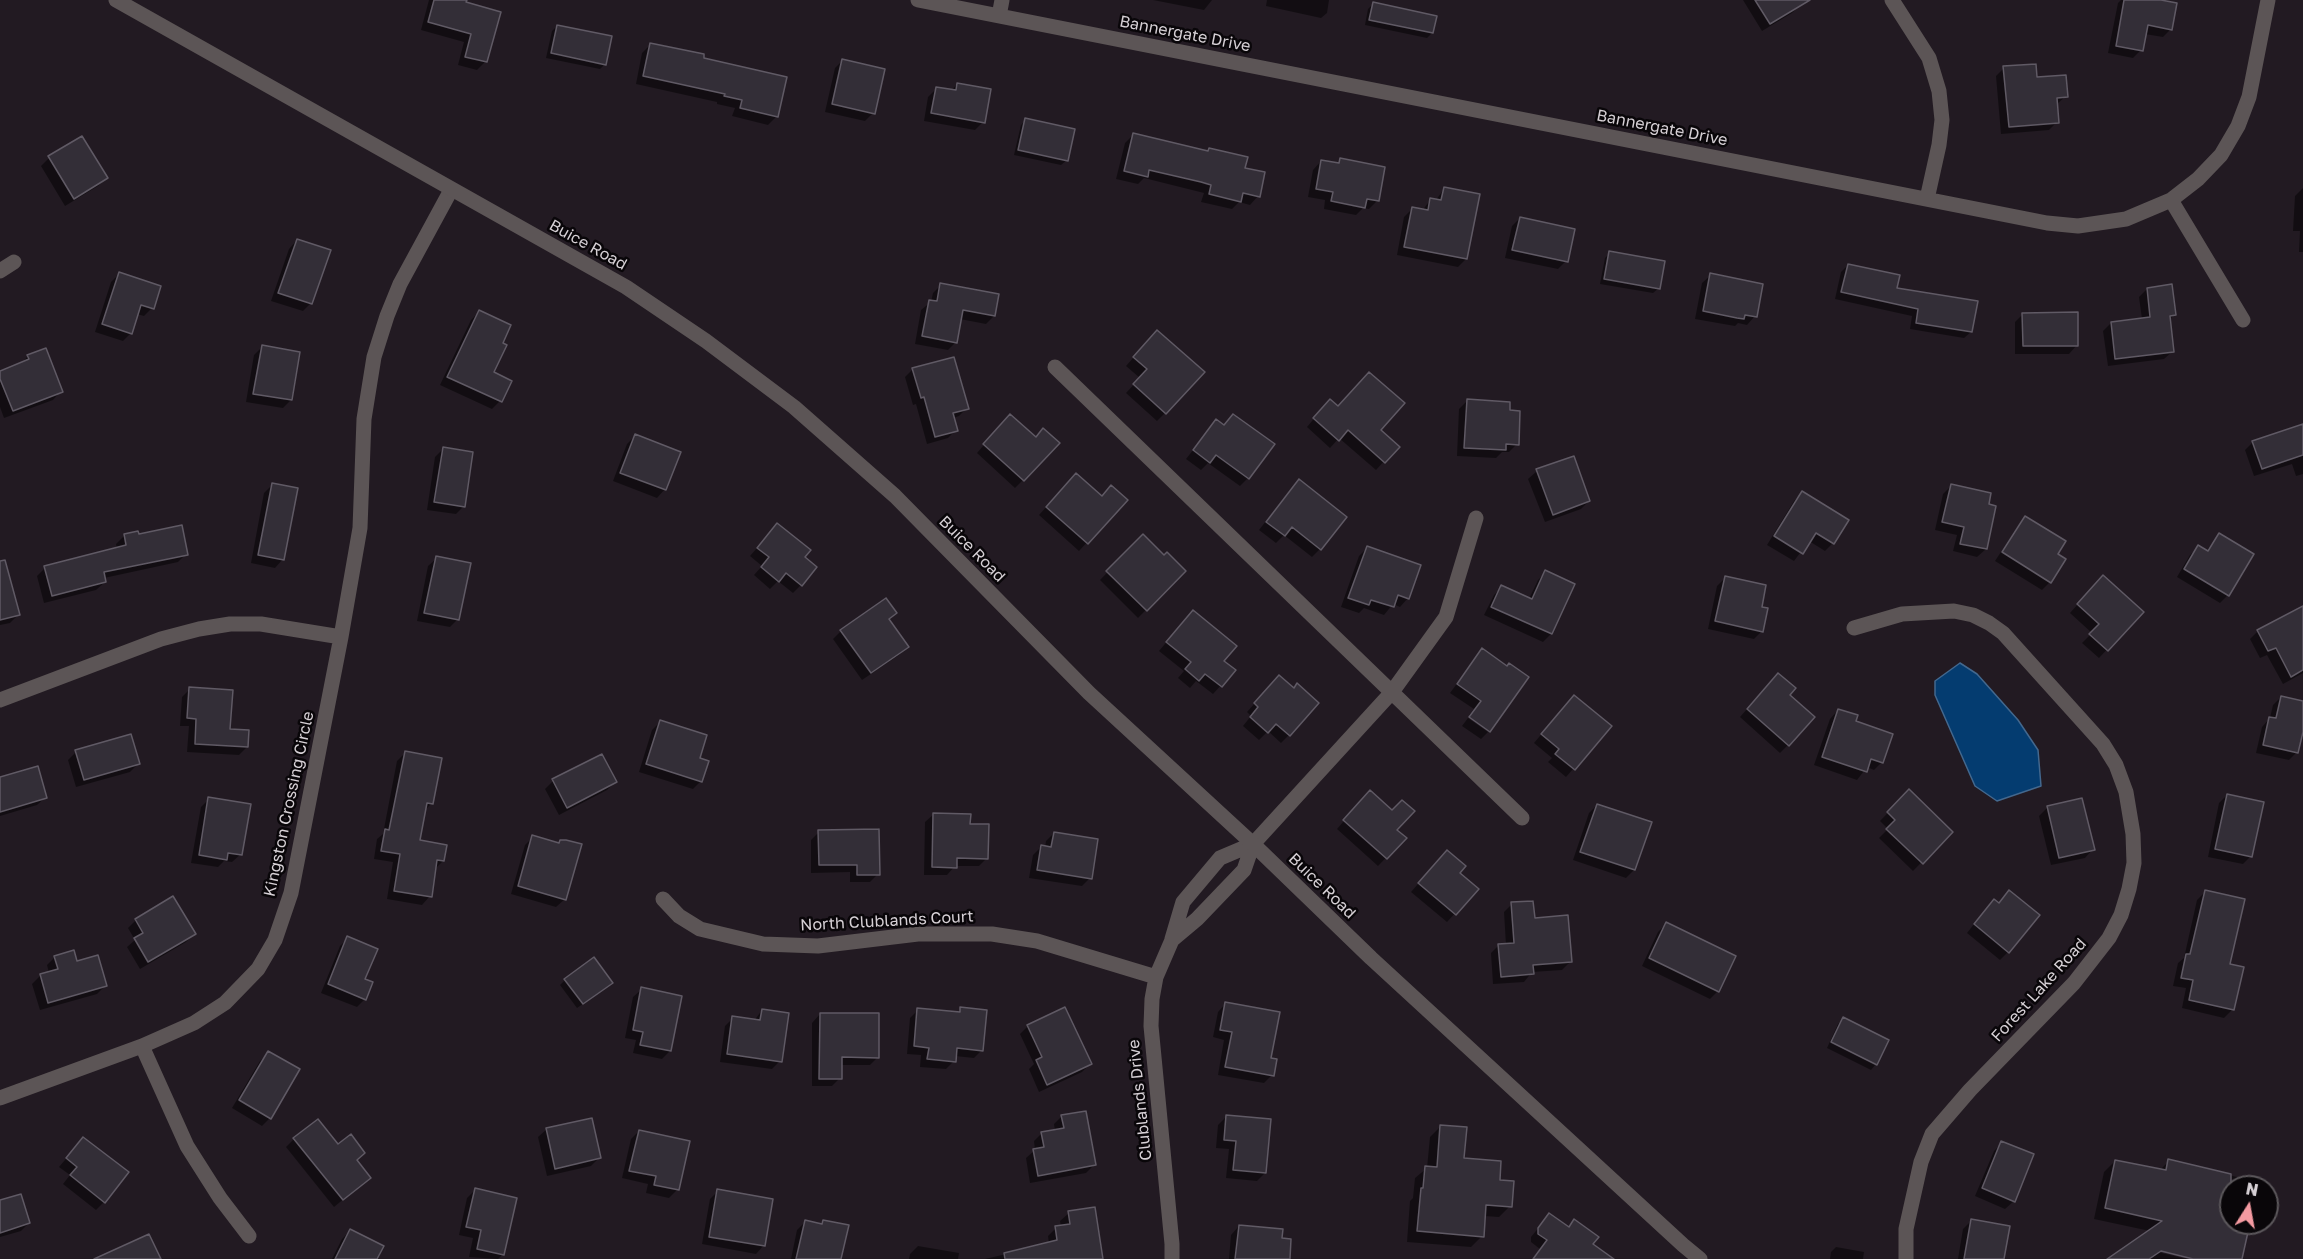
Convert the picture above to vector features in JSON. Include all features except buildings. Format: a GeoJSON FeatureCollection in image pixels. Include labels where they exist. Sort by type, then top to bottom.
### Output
{"type":"FeatureCollection","features":[{"type":"Feature","properties":{"kind":"street","name":"Buice Road"},"geometry":{"type":"LineString","coordinates":[[116,0],[626,287],[706,341],[794,407],[895,496],[1089,693],[1253,844],[1371,958],[1674,1238],[1700,1259]]}},
{"type":"Feature","properties":{"kind":"street","name":"Bannergate Drive"},"geometry":{"type":"LineString","coordinates":[[918,0],[2047,223],[2078,226],[2126,219],[2171,200],[2198,179],[2220,155],[2238,126],[2249,97],[2268,0]]}},
{"type":"Feature","properties":{"kind":"street"},"geometry":{"type":"LineString","coordinates":[[999,16],[1002,0]]}},
{"type":"Feature","properties":{"kind":"street"},"geometry":{"type":"LineString","coordinates":[[1892,0],[1929,58],[1939,91],[1942,120],[1927,199]]}},
{"type":"Feature","properties":{"kind":"street","name":"Kingston Crossing Circle"},"geometry":{"type":"LineString","coordinates":[[0,1098],[142,1046],[194,1023],[225,1003],[258,969],[275,940],[291,893],[360,528],[364,419],[374,357],[400,284],[451,190]]}},
{"type":"Feature","properties":{"kind":"street"},"geometry":{"type":"LineString","coordinates":[[2171,200],[2243,320]]}},
{"type":"Feature","properties":{"kind":"street"},"geometry":{"type":"LineString","coordinates":[[0,271],[14,262]]}},
{"type":"Feature","properties":{"kind":"street"},"geometry":{"type":"LineString","coordinates":[[1055,367],[1522,818]]}},
{"type":"Feature","properties":{"kind":"street"},"geometry":{"type":"LineString","coordinates":[[1253,844],[1392,692],[1446,617],[1476,518]]}},
{"type":"Feature","properties":{"kind":"street","name":"Forest Lake Road"},"geometry":{"type":"LineString","coordinates":[[1854,628],[1902,614],[1954,611],[1973,615],[2003,633],[2103,744],[2116,765],[2126,792],[2133,834],[2134,863],[2129,889],[2121,915],[2109,938],[2074,983],[1970,1090],[1932,1134],[1921,1162],[1906,1229],[1906,1259]]}},
{"type":"Feature","properties":{"kind":"street"},"geometry":{"type":"LineString","coordinates":[[0,700],[161,639],[199,628],[230,624],[261,624],[341,637]]}},
{"type":"Feature","properties":{"kind":"street","name":"Clublands Drive"},"geometry":{"type":"LineString","coordinates":[[1172,940],[1197,919],[1244,870],[1253,844]]}},
{"type":"Feature","properties":{"kind":"street","name":"Clublands Drive"},"geometry":{"type":"LineString","coordinates":[[1172,1259],[1151,1026],[1156,977],[1172,940],[1183,902],[1220,858],[1253,844]]}},
{"type":"Feature","properties":{"kind":"street","name":"North Clublands Court"},"geometry":{"type":"LineString","coordinates":[[663,899],[679,916],[700,929],[763,944],[818,946],[918,934],[992,934],[1037,941],[1156,977]]}},
{"type":"Feature","properties":{"kind":"street"},"geometry":{"type":"LineString","coordinates":[[142,1046],[187,1146],[220,1198],[249,1236]]}},
{"type":"Feature","properties":{"kind":"water"},"geometry":{"type":"Polygon","coordinates":[[[1960,663],[1977,674],[2018,720],[2038,750],[2041,786],[1997,801],[1975,786],[1935,695],[1935,681],[1960,663]]]}}]}
